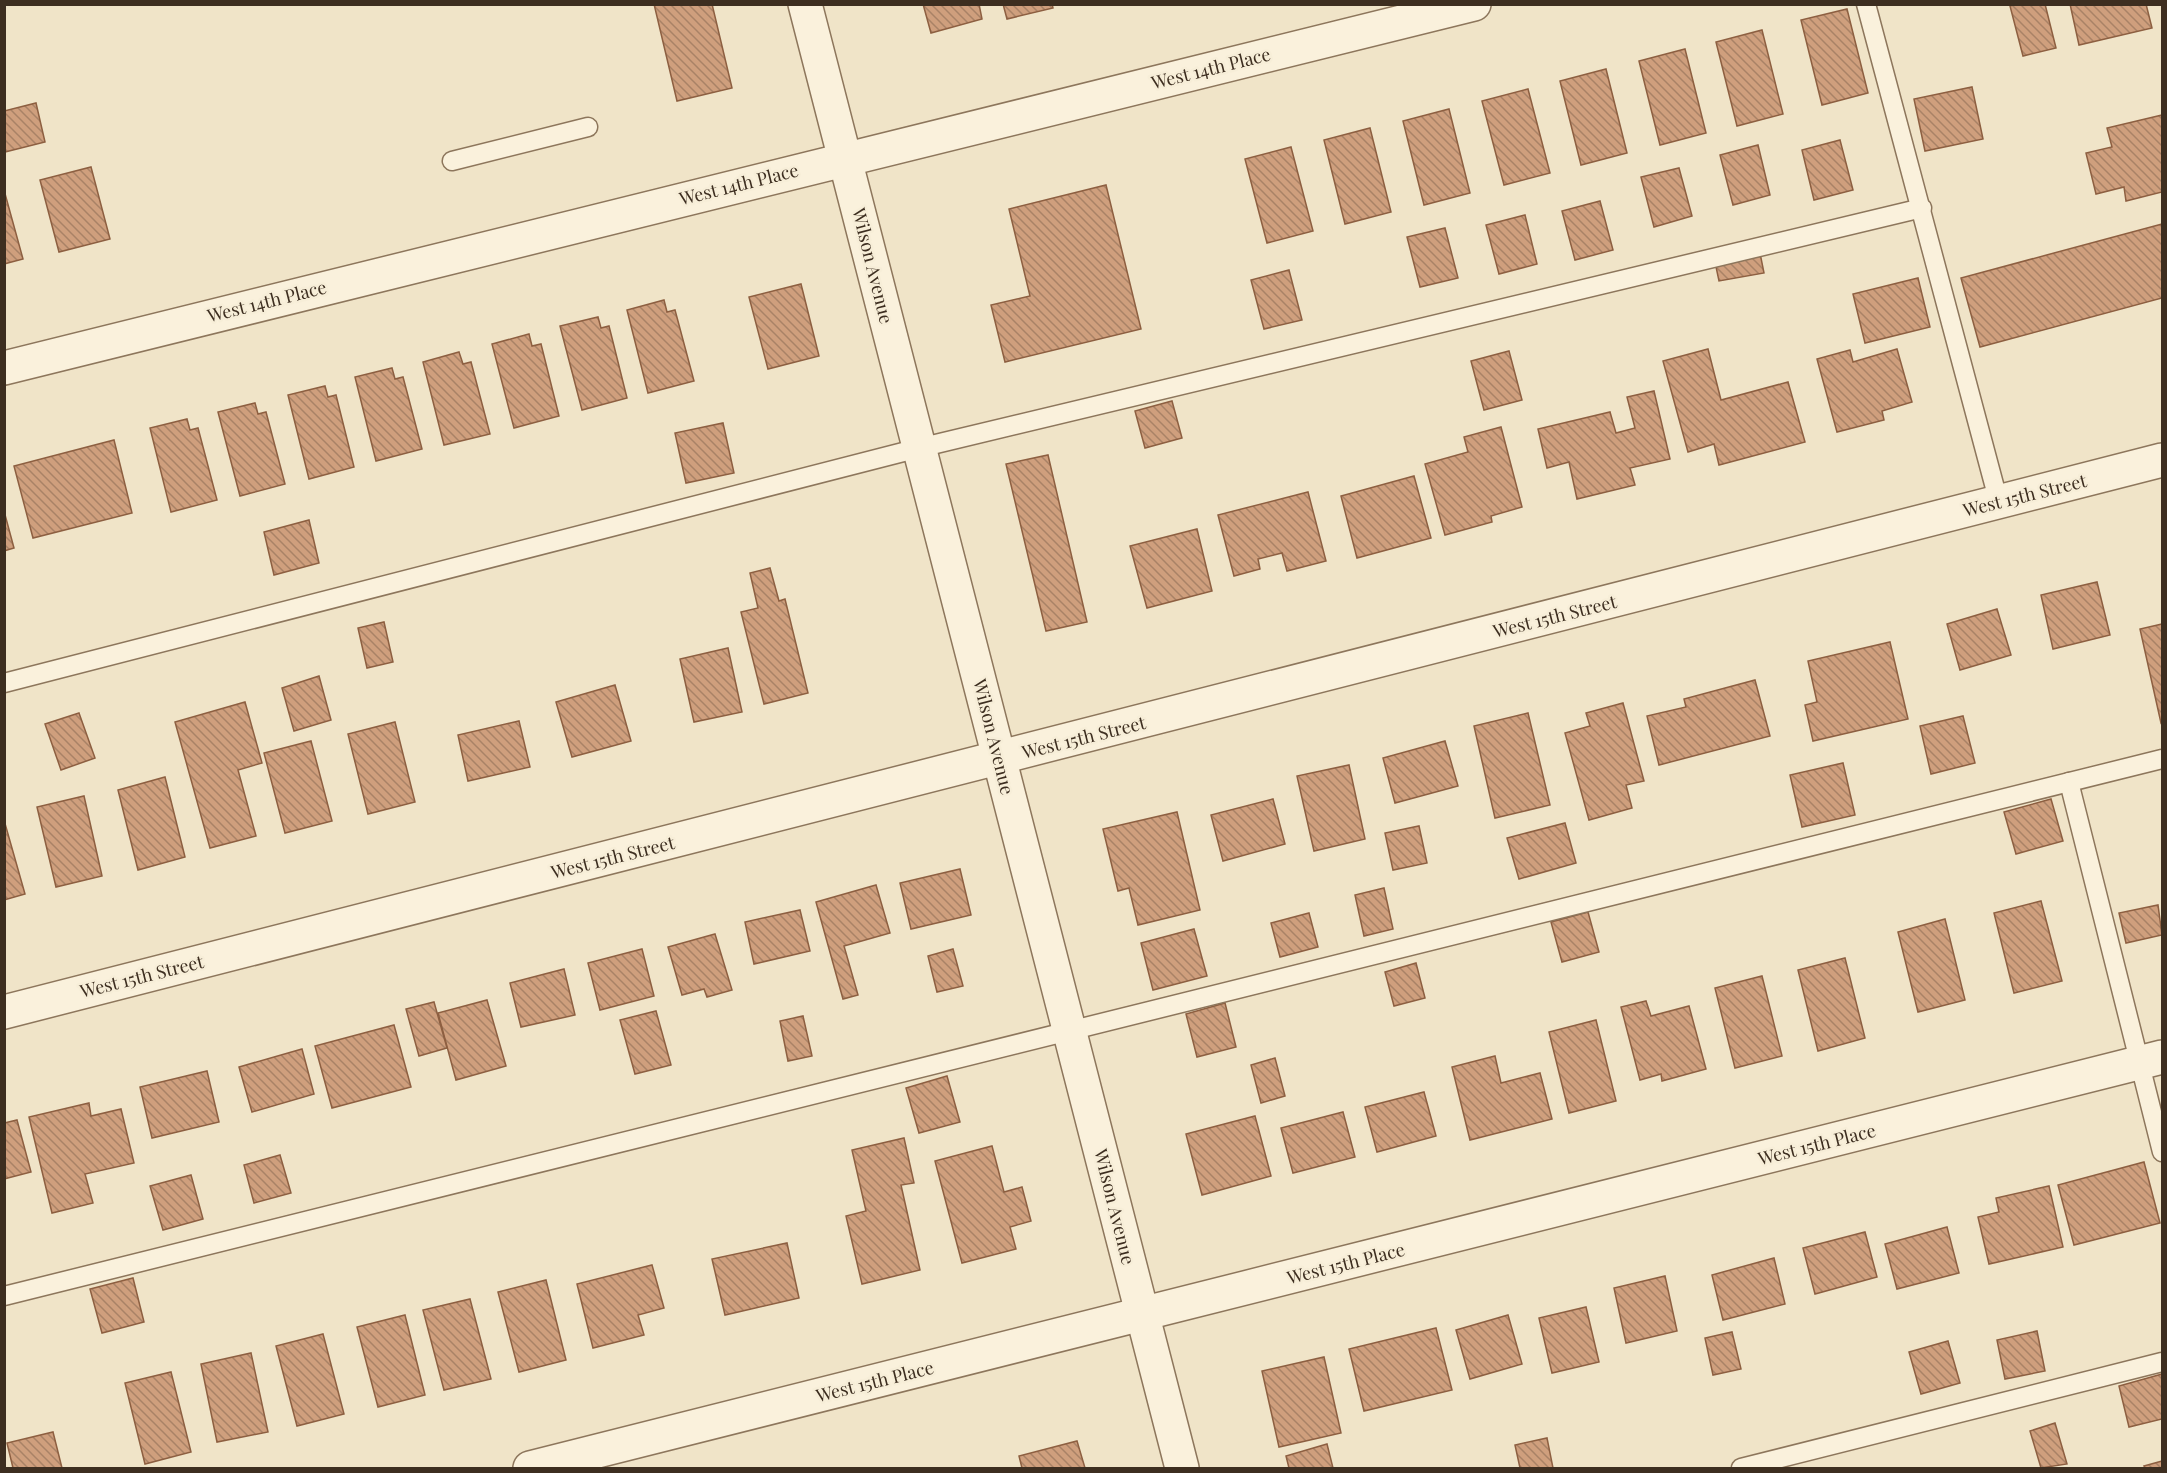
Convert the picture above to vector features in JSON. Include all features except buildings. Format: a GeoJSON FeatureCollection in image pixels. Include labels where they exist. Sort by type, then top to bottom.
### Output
{"type":"FeatureCollection","features":[{"type":"Feature","properties":{"kind":"street","name":"Wilson Avenue"},"geometry":{"type":"LineString","coordinates":[[805,4],[1182,1468]]}},
{"type":"Feature","properties":{"kind":"street","name":"West 14th Place"},"geometry":{"type":"LineString","coordinates":[[4,368],[845,159],[1396,14],[1474,4]]}},
{"type":"Feature","properties":{"kind":"street","name":"West 15th Street"},"geometry":{"type":"LineString","coordinates":[[4,1012],[2163,460]]}},
{"type":"Feature","properties":{"kind":"street","name":"West 15th Place"},"geometry":{"type":"LineString","coordinates":[[530,1468],[1142,1316],[2152,1060]]}},
{"type":"Feature","properties":{"kind":"lane"},"geometry":{"type":"LineString","coordinates":[[1866,4],[1999,502]]}},
{"type":"Feature","properties":{"kind":"lane"},"geometry":{"type":"LineString","coordinates":[[452,161],[588,127]]}},
{"type":"Feature","properties":{"kind":"lane"},"geometry":{"type":"LineString","coordinates":[[4,683],[920,448],[1922,208]]}},
{"type":"Feature","properties":{"kind":"lane"},"geometry":{"type":"LineString","coordinates":[[4,1296],[2163,759]]}},
{"type":"Feature","properties":{"kind":"lane"},"geometry":{"type":"LineString","coordinates":[[2069,782],[2152,1060],[2163,1152]]}},
{"type":"Feature","properties":{"kind":"lane"},"geometry":{"type":"LineString","coordinates":[[1741,1468],[2163,1362]]}}]}
